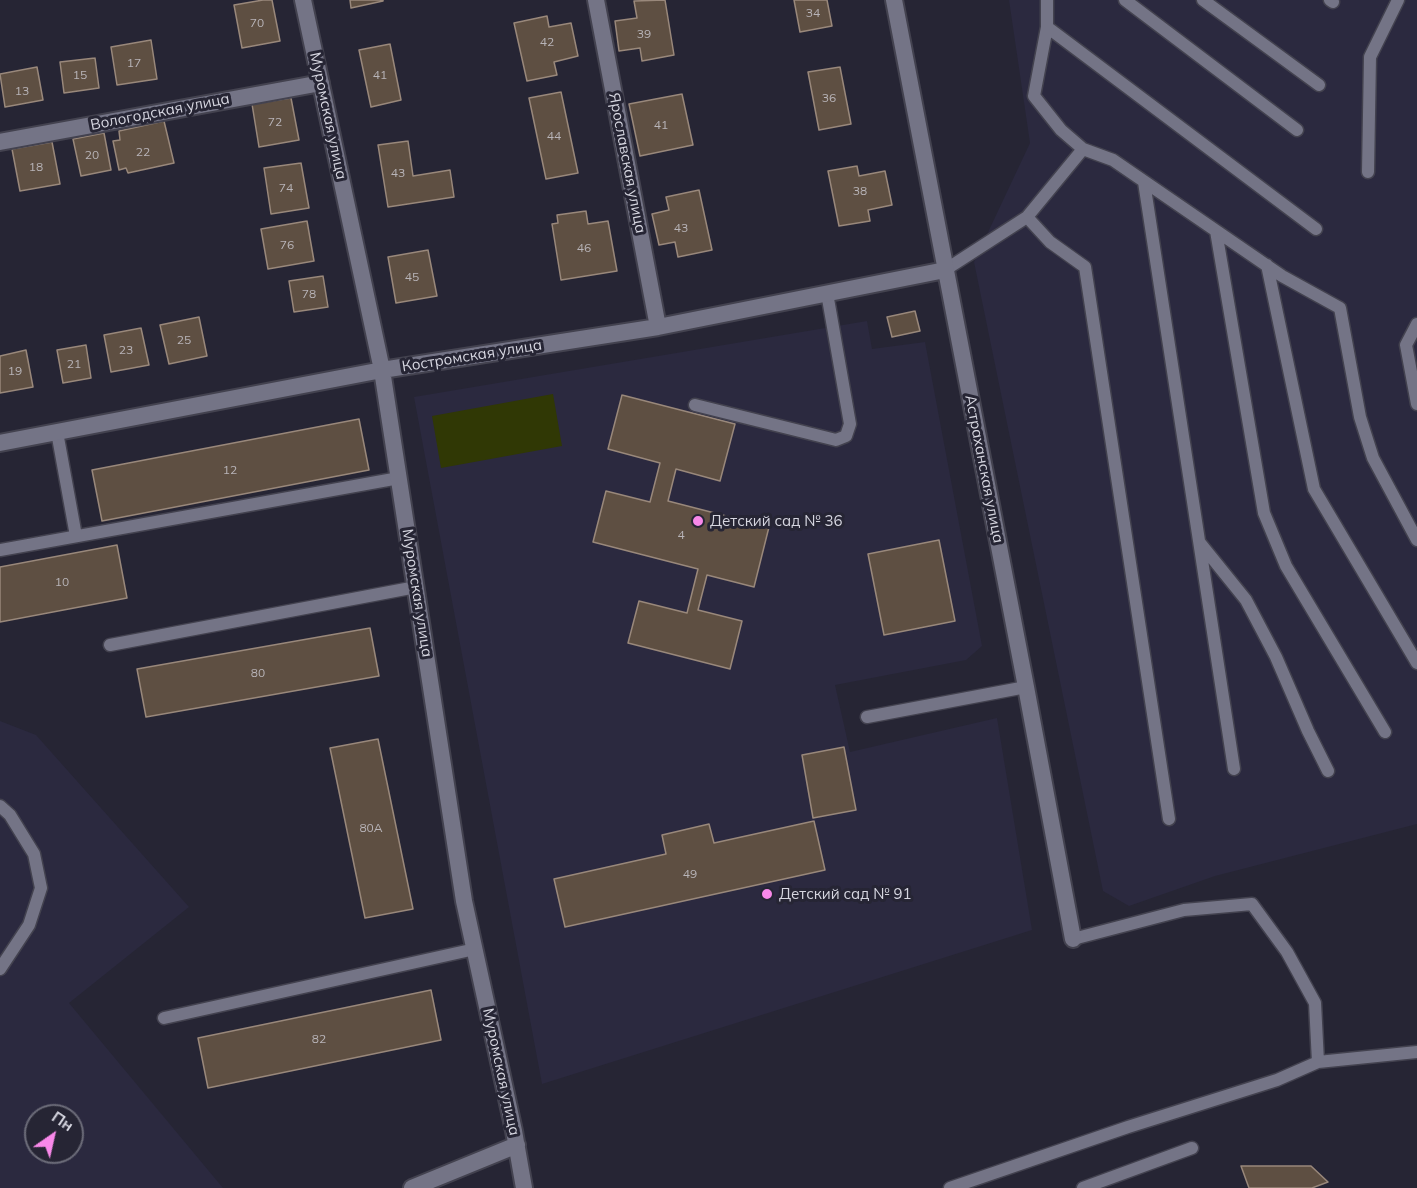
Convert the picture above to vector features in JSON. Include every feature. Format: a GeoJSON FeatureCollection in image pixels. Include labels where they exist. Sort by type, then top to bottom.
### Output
{"type":"FeatureCollection","features":[{"type":"Feature","properties":{"kind":"street","name":"Муромская улица"},"geometry":{"type":"LineString","coordinates":[[303,0],[382,370],[464,901],[517,1145],[524,1188]]}},
{"type":"Feature","properties":{"kind":"street","name":"Ярославская улица"},"geometry":{"type":"LineString","coordinates":[[596,0],[658,327]]}},
{"type":"Feature","properties":{"kind":"street","name":"Астраханская улица"},"geometry":{"type":"LineString","coordinates":[[894,0],[1073,939]]}},
{"type":"Feature","properties":{"kind":"street","name":"Вологодская улица"},"geometry":{"type":"LineString","coordinates":[[0,142],[321,83]]}},
{"type":"Feature","properties":{"kind":"street","name":"Костромская улица"},"geometry":{"type":"LineString","coordinates":[[0,443],[382,370],[658,327],[945,270]]}},
{"type":"Feature","properties":{"kind":"street"},"geometry":{"type":"LineString","coordinates":[[412,1188],[517,1145]]}},
{"type":"Feature","properties":{"kind":"lane"},"geometry":{"type":"LineString","coordinates":[[1047,0],[1047,27],[1034,96],[1061,130],[1083,149],[1113,160],[1267,265],[1340,308],[1360,417],[1373,458],[1417,540]]}},
{"type":"Feature","properties":{"kind":"lane"},"geometry":{"type":"LineString","coordinates":[[1125,0],[1297,130]]}},
{"type":"Feature","properties":{"kind":"lane"},"geometry":{"type":"LineString","coordinates":[[1203,0],[1319,86]]}},
{"type":"Feature","properties":{"kind":"lane"},"geometry":{"type":"LineString","coordinates":[[1368,172],[1370,57],[1398,0]]}},
{"type":"Feature","properties":{"kind":"lane"},"geometry":{"type":"LineString","coordinates":[[1047,27],[1316,228]]}},
{"type":"Feature","properties":{"kind":"lane"},"geometry":{"type":"LineString","coordinates":[[945,270],[1027,217],[1083,149]]}},
{"type":"Feature","properties":{"kind":"lane"},"geometry":{"type":"LineString","coordinates":[[1144,182],[1234,769]]}},
{"type":"Feature","properties":{"kind":"lane"},"geometry":{"type":"LineString","coordinates":[[1027,217],[1050,242],[1084,267],[1169,819]]}},
{"type":"Feature","properties":{"kind":"lane"},"geometry":{"type":"LineString","coordinates":[[1216,231],[1264,513],[1286,566],[1385,732]]}},
{"type":"Feature","properties":{"kind":"lane"},"geometry":{"type":"LineString","coordinates":[[1267,265],[1314,489],[1417,663]]}},
{"type":"Feature","properties":{"kind":"lane"},"geometry":{"type":"LineString","coordinates":[[695,405],[836,440],[846,436],[850,424],[827,293]]}},
{"type":"Feature","properties":{"kind":"lane"},"geometry":{"type":"LineString","coordinates":[[1417,324],[1406,345],[1417,404]]}},
{"type":"Feature","properties":{"kind":"lane"},"geometry":{"type":"LineString","coordinates":[[57,432],[76,536]]}},
{"type":"Feature","properties":{"kind":"lane"},"geometry":{"type":"LineString","coordinates":[[0,550],[399,478]]}},
{"type":"Feature","properties":{"kind":"lane"},"geometry":{"type":"LineString","coordinates":[[1199,542],[1246,600],[1276,657],[1328,771]]}},
{"type":"Feature","properties":{"kind":"lane"},"geometry":{"type":"LineString","coordinates":[[111,645],[416,588]]}},
{"type":"Feature","properties":{"kind":"lane"},"geometry":{"type":"LineString","coordinates":[[867,717],[1026,687]]}},
{"type":"Feature","properties":{"kind":"lane"},"geometry":{"type":"LineString","coordinates":[[0,806],[10,815],[34,854],[41,888],[29,925],[0,969]]}},
{"type":"Feature","properties":{"kind":"lane"},"geometry":{"type":"LineString","coordinates":[[1073,939],[1184,910],[1252,904],[1287,952],[1315,1003],[1318,1062]]}},
{"type":"Feature","properties":{"kind":"lane"},"geometry":{"type":"LineString","coordinates":[[164,1018],[475,949]]}},
{"type":"Feature","properties":{"kind":"lane"},"geometry":{"type":"LineString","coordinates":[[950,1188],[1128,1127],[1277,1080],[1318,1062],[1417,1052]]}},
{"type":"Feature","properties":{"kind":"lane"},"geometry":{"type":"LineString","coordinates":[[1083,1188],[1192,1148]]}},
{"type":"Feature","properties":{"kind":"shaded area"},"geometry":{"type":"Polygon","coordinates":[[[1009,0],[1417,0],[1417,824],[1215,876],[1129,906],[1103,891],[974,262],[1030,143],[1009,0]]]}},
{"type":"Feature","properties":{"kind":"shaded area"},"geometry":{"type":"Polygon","coordinates":[[[867,321],[872,349],[925,342],[982,646],[966,660],[835,685],[850,752],[997,718],[1032,930],[542,1084],[414,397],[867,321]]]}},
{"type":"Feature","properties":{"kind":"shaded area"},"geometry":{"type":"Polygon","coordinates":[[[0,721],[36,735],[189,907],[69,1003],[223,1188],[0,1188],[0,721]]]}},
{"type":"Feature","properties":{"kind":"green space"},"geometry":{"type":"Polygon","coordinates":[[[553,394],[562,446],[441,468],[432,416],[553,394]]]}},
{"type":"Feature","properties":{"kind":"building"},"geometry":{"type":"Polygon","coordinates":[[[272,0],[280,41],[242,48],[234,5],[272,0]]]}},
{"type":"Feature","properties":{"kind":"building"},"geometry":{"type":"Polygon","coordinates":[[[350,0],[383,0],[383,1],[351,8],[350,0]]]}},
{"type":"Feature","properties":{"kind":"building"},"geometry":{"type":"Polygon","coordinates":[[[665,0],[674,55],[642,61],[640,48],[619,51],[615,21],[637,18],[634,1],[665,0]]]}},
{"type":"Feature","properties":{"kind":"building"},"geometry":{"type":"Polygon","coordinates":[[[794,0],[827,0],[832,26],[800,32],[794,0]]]}},
{"type":"Feature","properties":{"kind":"building"},"geometry":{"type":"Polygon","coordinates":[[[547,16],[549,27],[571,23],[578,56],[554,62],[557,75],[527,81],[514,23],[547,16]]]}},
{"type":"Feature","properties":{"kind":"building"},"geometry":{"type":"Polygon","coordinates":[[[151,40],[157,79],[117,85],[111,47],[151,40]]]}},
{"type":"Feature","properties":{"kind":"building"},"geometry":{"type":"Polygon","coordinates":[[[390,44],[401,100],[371,107],[359,50],[390,44]]]}},
{"type":"Feature","properties":{"kind":"building"},"geometry":{"type":"Polygon","coordinates":[[[95,58],[99,88],[64,93],[60,62],[95,58]]]}},
{"type":"Feature","properties":{"kind":"building"},"geometry":{"type":"Polygon","coordinates":[[[37,67],[43,100],[5,107],[0,74],[37,67]]]}},
{"type":"Feature","properties":{"kind":"building"},"geometry":{"type":"Polygon","coordinates":[[[840,67],[851,124],[819,130],[808,72],[840,67]]]}},
{"type":"Feature","properties":{"kind":"building"},"geometry":{"type":"Polygon","coordinates":[[[561,92],[578,173],[546,179],[529,98],[561,92]]]}},
{"type":"Feature","properties":{"kind":"building"},"geometry":{"type":"Polygon","coordinates":[[[682,94],[693,145],[640,156],[629,104],[682,94]]]}},
{"type":"Feature","properties":{"kind":"building"},"geometry":{"type":"Polygon","coordinates":[[[291,98],[299,140],[259,147],[252,104],[291,98]]]}},
{"type":"Feature","properties":{"kind":"building"},"geometry":{"type":"Polygon","coordinates":[[[164,121],[174,163],[128,173],[126,168],[119,170],[113,141],[120,140],[119,131],[164,121]]]}},
{"type":"Feature","properties":{"kind":"building"},"geometry":{"type":"Polygon","coordinates":[[[104,133],[111,170],[81,176],[73,139],[104,133]]]}},
{"type":"Feature","properties":{"kind":"building"},"geometry":{"type":"Polygon","coordinates":[[[408,141],[413,176],[450,170],[454,197],[388,207],[378,145],[408,141]]]}},
{"type":"Feature","properties":{"kind":"building"},"geometry":{"type":"Polygon","coordinates":[[[52,142],[60,184],[20,191],[12,149],[52,142]]]}},
{"type":"Feature","properties":{"kind":"building"},"geometry":{"type":"Polygon","coordinates":[[[301,163],[309,208],[271,214],[264,168],[301,163]]]}},
{"type":"Feature","properties":{"kind":"building"},"geometry":{"type":"Polygon","coordinates":[[[857,166],[859,176],[885,171],[892,205],[868,210],[870,221],[839,226],[828,171],[857,166]]]}},
{"type":"Feature","properties":{"kind":"building"},"geometry":{"type":"Polygon","coordinates":[[[699,190],[712,250],[678,257],[675,242],[659,245],[652,214],[669,210],[666,197],[699,190]]]}},
{"type":"Feature","properties":{"kind":"building"},"geometry":{"type":"Polygon","coordinates":[[[586,211],[588,224],[608,221],[617,271],[561,280],[552,224],[558,223],[557,215],[586,211]]]}},
{"type":"Feature","properties":{"kind":"building"},"geometry":{"type":"Polygon","coordinates":[[[307,221],[314,261],[268,269],[261,229],[307,221]]]}},
{"type":"Feature","properties":{"kind":"building"},"geometry":{"type":"Polygon","coordinates":[[[428,250],[437,296],[396,303],[388,257],[428,250]]]}},
{"type":"Feature","properties":{"kind":"building"},"geometry":{"type":"Polygon","coordinates":[[[323,276],[328,307],[294,312],[289,281],[323,276]]]}},
{"type":"Feature","properties":{"kind":"building"},"geometry":{"type":"Polygon","coordinates":[[[915,311],[920,331],[892,337],[887,317],[915,311]]]}},
{"type":"Feature","properties":{"kind":"building"},"geometry":{"type":"Polygon","coordinates":[[[199,317],[207,356],[169,364],[160,325],[199,317]]]}},
{"type":"Feature","properties":{"kind":"building"},"geometry":{"type":"Polygon","coordinates":[[[141,328],[149,365],[111,372],[104,335],[141,328]]]}},
{"type":"Feature","properties":{"kind":"building"},"geometry":{"type":"Polygon","coordinates":[[[86,345],[91,378],[63,383],[57,350],[86,345]]]}},
{"type":"Feature","properties":{"kind":"building"},"geometry":{"type":"Polygon","coordinates":[[[26,350],[33,387],[0,393],[0,356],[26,350]]]}},
{"type":"Feature","properties":{"kind":"building"},"geometry":{"type":"Polygon","coordinates":[[[622,395],[735,424],[720,481],[676,469],[668,501],[769,527],[754,587],[707,575],[698,610],[742,621],[730,669],[628,643],[639,601],[687,613],[698,569],[593,542],[606,491],[650,502],[660,463],[608,449],[622,395]]]}},
{"type":"Feature","properties":{"kind":"building"},"geometry":{"type":"Polygon","coordinates":[[[359,419],[369,470],[102,521],[92,470],[359,419]]]}},
{"type":"Feature","properties":{"kind":"building"},"geometry":{"type":"Polygon","coordinates":[[[939,540],[955,621],[884,635],[868,554],[939,540]]]}},
{"type":"Feature","properties":{"kind":"building"},"geometry":{"type":"Polygon","coordinates":[[[117,545],[127,598],[0,622],[0,567],[117,545]]]}},
{"type":"Feature","properties":{"kind":"building"},"geometry":{"type":"Polygon","coordinates":[[[370,628],[379,676],[146,717],[137,669],[370,628]]]}},
{"type":"Feature","properties":{"kind":"building"},"geometry":{"type":"Polygon","coordinates":[[[378,739],[413,909],[365,918],[330,748],[378,739]]]}},
{"type":"Feature","properties":{"kind":"building"},"geometry":{"type":"Polygon","coordinates":[[[844,747],[856,810],[813,818],[802,755],[844,747]]]}},
{"type":"Feature","properties":{"kind":"building"},"geometry":{"type":"Polygon","coordinates":[[[814,821],[825,870],[565,927],[554,879],[666,854],[662,835],[709,824],[714,843],[814,821]]]}},
{"type":"Feature","properties":{"kind":"building"},"geometry":{"type":"Polygon","coordinates":[[[431,990],[441,1040],[208,1088],[198,1038],[431,990]]]}},
{"type":"Feature","properties":{"kind":"building"},"geometry":{"type":"Polygon","coordinates":[[[1241,1166],[1311,1166],[1328,1182],[1312,1188],[1249,1188],[1241,1166]]]}},
{"type":"Feature","properties":{"kind":"place","name":"Детский сад № 36"},"geometry":{"type":"Point","coordinates":[698,521]}},
{"type":"Feature","properties":{"kind":"place","name":"Детский сад № 91"},"geometry":{"type":"Point","coordinates":[767,894]}}]}
